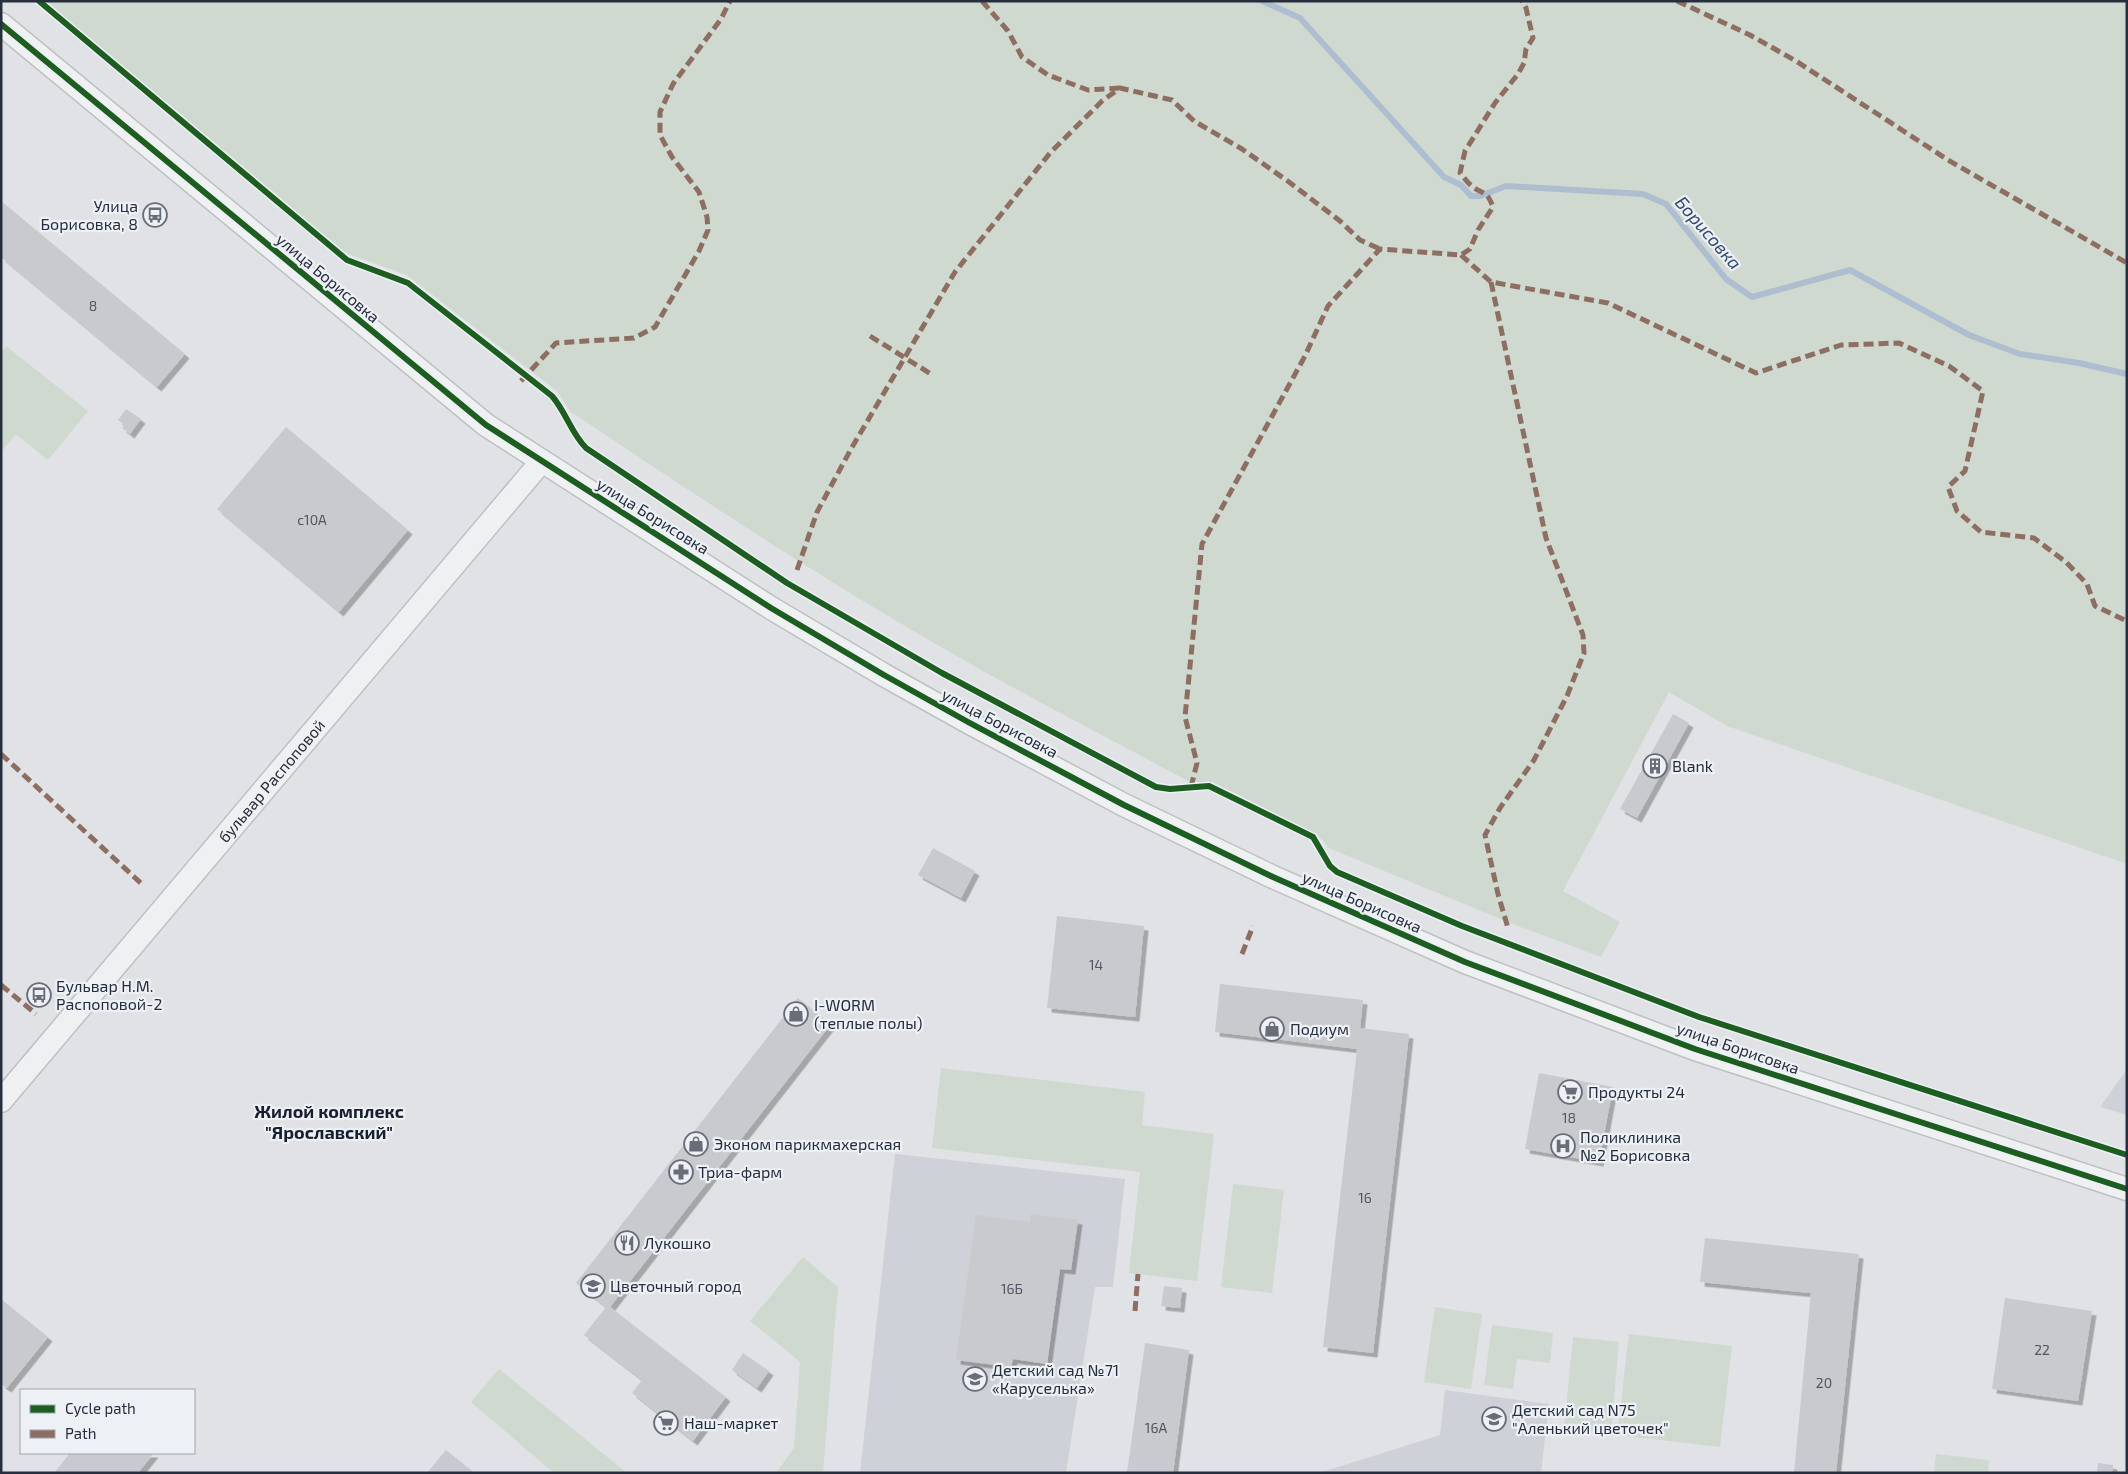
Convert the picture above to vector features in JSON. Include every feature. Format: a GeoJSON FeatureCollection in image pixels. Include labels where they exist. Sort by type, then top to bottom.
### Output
{"type":"FeatureCollection","features":[{"type":"Feature","properties":{"kind":"street","name":"улица Борисовка"},"geometry":{"type":"LineString","coordinates":[[1,24],[486,426],[771,608],[884,675],[1124,805],[1329,903],[1502,977],[1695,1049],[2127,1189]]}},
{"type":"Feature","properties":{"kind":"street","name":"бульвар Распоповой"},"geometry":{"type":"LineString","coordinates":[[1,1101],[542,462]]}},
{"type":"Feature","properties":{"kind":"shaded area"},"geometry":{"type":"Polygon","coordinates":[[[46,1],[2127,1],[2127,864],[1727,726],[1669,692],[1563,891],[1620,922],[1601,957],[1510,923],[1329,848],[1318,835],[1213,782],[1190,782],[968,662],[813,570],[651,465],[571,412],[557,391],[407,275],[346,253],[46,1]]]}},
{"type":"Feature","properties":{"kind":"shaded area"},"geometry":{"type":"Polygon","coordinates":[[[6,346],[88,411],[48,460],[16,434],[1,452],[1,353],[6,346]]]}},
{"type":"Feature","properties":{"kind":"shaded area"},"geometry":{"type":"Polygon","coordinates":[[[941,1068],[1145,1092],[1142,1125],[1214,1134],[1197,1281],[1129,1273],[1140,1172],[932,1148],[941,1068]]]}},
{"type":"Feature","properties":{"kind":"shaded area"},"geometry":{"type":"Polygon","coordinates":[[[2127,1069],[2127,1115],[2100,1107],[2127,1069]]]}},
{"type":"Feature","properties":{"kind":"shaded area","name":"Детский сад №71 «Каруселька»"},"geometry":{"type":"Polygon","coordinates":[[[895,1154],[1125,1179],[1113,1287],[1095,1287],[1066,1473],[860,1473],[895,1154]]]}},
{"type":"Feature","properties":{"kind":"shaded area"},"geometry":{"type":"Polygon","coordinates":[[[1233,1184],[1284,1190],[1272,1293],[1221,1287],[1233,1184]]]}},
{"type":"Feature","properties":{"kind":"shaded area"},"geometry":{"type":"Polygon","coordinates":[[[803,1257],[838,1287],[823,1473],[776,1473],[794,1448],[800,1362],[750,1321],[803,1257]]]}},
{"type":"Feature","properties":{"kind":"shaded area"},"geometry":{"type":"Polygon","coordinates":[[[1435,1307],[1482,1314],[1471,1389],[1424,1382],[1435,1307]]]}},
{"type":"Feature","properties":{"kind":"shaded area"},"geometry":{"type":"Polygon","coordinates":[[[1492,1325],[1553,1333],[1550,1363],[1517,1359],[1513,1389],[1484,1385],[1492,1325]]]}},
{"type":"Feature","properties":{"kind":"shaded area"},"geometry":{"type":"Polygon","coordinates":[[[1629,1334],[1732,1346],[1720,1447],[1617,1435],[1629,1334]]]}},
{"type":"Feature","properties":{"kind":"shaded area"},"geometry":{"type":"Polygon","coordinates":[[[1573,1337],[1619,1342],[1611,1432],[1564,1428],[1573,1337]]]}},
{"type":"Feature","properties":{"kind":"shaded area"},"geometry":{"type":"Polygon","coordinates":[[[499,1369],[627,1473],[554,1473],[471,1402],[499,1369]]]}},
{"type":"Feature","properties":{"kind":"shaded area","name":"Детский сад N75 \"Аленький цветочек\""},"geometry":{"type":"Polygon","coordinates":[[[1445,1390],[1549,1404],[1541,1473],[1319,1473],[1440,1435],[1445,1390]]]}},
{"type":"Feature","properties":{"kind":"shaded area"},"geometry":{"type":"Polygon","coordinates":[[[1936,1454],[1989,1460],[1988,1473],[1934,1473],[1936,1454]]]}},
{"type":"Feature","properties":{"kind":"building"},"geometry":{"type":"Polygon","coordinates":[[[1,201],[185,354],[157,387],[1,257],[1,201]]]}},
{"type":"Feature","properties":{"kind":"building"},"geometry":{"type":"Polygon","coordinates":[[[126,409],[141,419],[130,434],[122,428],[125,425],[118,420],[126,409]]]}},
{"type":"Feature","properties":{"kind":"building"},"geometry":{"type":"Polygon","coordinates":[[[286,427],[408,530],[339,612],[217,509],[286,427]]]}},
{"type":"Feature","properties":{"kind":"building","name":"Blank"},"geometry":{"type":"Polygon","coordinates":[[[1673,714],[1689,723],[1637,818],[1620,809],[1673,714]]]}},
{"type":"Feature","properties":{"kind":"building"},"geometry":{"type":"Polygon","coordinates":[[[933,848],[975,871],[961,898],[918,875],[933,848]]]}},
{"type":"Feature","properties":{"kind":"building"},"geometry":{"type":"Polygon","coordinates":[[[1057,916],[1144,926],[1135,1017],[1047,1008],[1057,916]]]}},
{"type":"Feature","properties":{"kind":"building"},"geometry":{"type":"Polygon","coordinates":[[[1220,984],[1363,1000],[1360,1028],[1409,1034],[1373,1353],[1323,1347],[1357,1049],[1215,1032],[1220,984]]]}},
{"type":"Feature","properties":{"kind":"building"},"geometry":{"type":"Polygon","coordinates":[[[798,998],[831,1024],[610,1307],[726,1397],[693,1441],[632,1393],[642,1380],[584,1335],[606,1307],[576,1283],[798,998]]]}},
{"type":"Feature","properties":{"kind":"building"},"geometry":{"type":"Polygon","coordinates":[[[1539,1073],[1613,1087],[1599,1162],[1525,1149],[1539,1073]]]}},
{"type":"Feature","properties":{"kind":"building"},"geometry":{"type":"Polygon","coordinates":[[[1031,1214],[1078,1220],[1071,1270],[1060,1269],[1047,1364],[1013,1359],[1011,1367],[956,1360],[976,1215],[1030,1222],[1031,1214]]]}},
{"type":"Feature","properties":{"kind":"building"},"geometry":{"type":"Polygon","coordinates":[[[1705,1238],[1859,1254],[1836,1473],[1794,1473],[1811,1293],[1700,1282],[1705,1238]]]}},
{"type":"Feature","properties":{"kind":"building"},"geometry":{"type":"Polygon","coordinates":[[[1164,1286],[1182,1288],[1180,1308],[1161,1306],[1164,1286]]]}},
{"type":"Feature","properties":{"kind":"building"},"geometry":{"type":"Polygon","coordinates":[[[2005,1298],[2092,1311],[2078,1401],[1992,1389],[2005,1298]]]}},
{"type":"Feature","properties":{"kind":"building"},"geometry":{"type":"Polygon","coordinates":[[[1,1299],[48,1337],[7,1388],[1,1384],[1,1299]]]}},
{"type":"Feature","properties":{"kind":"building"},"geometry":{"type":"Polygon","coordinates":[[[1145,1343],[1189,1350],[1173,1473],[1127,1473],[1145,1343]]]}},
{"type":"Feature","properties":{"kind":"building"},"geometry":{"type":"Polygon","coordinates":[[[743,1353],[769,1371],[757,1388],[732,1370],[743,1353]]]}},
{"type":"Feature","properties":{"kind":"building"},"geometry":{"type":"Polygon","coordinates":[[[446,1450],[471,1470],[469,1473],[427,1473],[446,1450]]]}},
{"type":"Feature","properties":{"kind":"building"},"geometry":{"type":"Polygon","coordinates":[[[69,1454],[153,1454],[138,1473],[54,1473],[69,1454]]]}},
{"type":"Feature","properties":{"kind":"building"},"geometry":{"type":"Polygon","coordinates":[[[2098,1463],[2113,1465],[2112,1473],[2097,1473],[2098,1463]]]}},
{"type":"Feature","properties":{"kind":"waterway","name":"Борисовка"},"geometry":{"type":"LineString","coordinates":[[1262,1],[1300,18],[1444,177],[1461,185],[1471,196],[1480,196],[1506,186],[1643,194],[1666,204],[1726,279],[1752,297],[1850,270],[1969,335],[2020,354],[2079,363],[2127,374]]}},
{"type":"Feature","properties":{"kind":"marked path"},"geometry":{"type":"LineString","coordinates":[[521,381],[556,343],[634,338],[655,327],[699,251],[708,230],[707,217],[699,192],[672,157],[660,135],[660,112],[673,84],[721,19],[730,1]]}},
{"type":"Feature","properties":{"kind":"marked path"},"geometry":{"type":"LineString","coordinates":[[982,1],[1008,31],[1022,57],[1048,75],[1088,90],[1120,88]]}},
{"type":"Feature","properties":{"kind":"marked path"},"geometry":{"type":"LineString","coordinates":[[1191,787],[1197,763],[1185,717],[1202,544],[1305,356],[1328,306],[1380,249],[1461,255],[1470,249],[1478,230],[1493,207],[1487,195],[1472,186],[1460,173],[1465,151],[1495,103],[1518,74],[1524,63],[1526,49],[1533,38],[1526,8],[1522,1]]}},
{"type":"Feature","properties":{"kind":"marked path"},"geometry":{"type":"LineString","coordinates":[[1677,1],[1750,35],[1796,61],[1948,160],[2127,263]]}},
{"type":"Feature","properties":{"kind":"marked path"},"geometry":{"type":"LineString","coordinates":[[797,570],[817,512],[851,449],[955,272],[1050,153],[1102,101],[1120,88],[1172,100],[1194,121],[1242,149],[1289,182],[1340,221],[1360,240],[1380,249]]}},
{"type":"Feature","properties":{"kind":"marked path"},"geometry":{"type":"LineString","coordinates":[[1461,255],[1491,282],[1608,303],[1756,373],[1841,345],[1899,343],[1949,366],[1983,391],[1965,471],[1948,487],[1957,511],[1981,532],[2034,538],[2066,562],[2087,584],[2095,606],[2127,621]]}},
{"type":"Feature","properties":{"kind":"marked path"},"geometry":{"type":"LineString","coordinates":[[1491,282],[1546,538],[1583,635],[1584,653],[1567,696],[1534,760],[1500,808],[1485,835],[1498,894],[1508,928]]}},
{"type":"Feature","properties":{"kind":"marked path"},"geometry":{"type":"LineString","coordinates":[[870,336],[931,374]]}},
{"type":"Feature","properties":{"kind":"marked path"},"geometry":{"type":"LineString","coordinates":[[1,754],[144,886]]}},
{"type":"Feature","properties":{"kind":"marked path"},"geometry":{"type":"LineString","coordinates":[[1242,954],[1253,926]]}},
{"type":"Feature","properties":{"kind":"marked path"},"geometry":{"type":"LineString","coordinates":[[1,985],[36,1014]]}},
{"type":"Feature","properties":{"kind":"marked path"},"geometry":{"type":"LineString","coordinates":[[1135,1311],[1138,1274]]}},
{"type":"Feature","properties":{"kind":"cycle path"},"geometry":{"type":"LineString","coordinates":[[39,1],[347,260],[408,283],[552,396],[576,436],[586,448],[787,583],[942,673],[1156,787],[1170,789],[1209,786],[1313,837],[1330,866],[1337,872],[1462,926],[1699,1017],[2127,1155]]}},
{"type":"Feature","properties":{"kind":"cycle path"},"geometry":{"type":"LineString","coordinates":[[1,24],[486,425],[771,608],[968,722],[1124,805],[1273,877],[1465,962],[1695,1049],[2127,1189]]}},
{"type":"Feature","properties":{"kind":"place","name":"Улица Борисовка, 8"},"geometry":{"type":"Point","coordinates":[155,215]}},
{"type":"Feature","properties":{"kind":"place","name":"Blank"},"geometry":{"type":"Point","coordinates":[1655,766]}},
{"type":"Feature","properties":{"kind":"place","name":"Бульвар Н.М. Распоповой-2"},"geometry":{"type":"Point","coordinates":[39,995]}},
{"type":"Feature","properties":{"kind":"place","name":"I-WORM (теплые полы)"},"geometry":{"type":"Point","coordinates":[796,1014]}},
{"type":"Feature","properties":{"kind":"place","name":"Подиум"},"geometry":{"type":"Point","coordinates":[1272,1029]}},
{"type":"Feature","properties":{"kind":"place","name":"Продукты 24"},"geometry":{"type":"Point","coordinates":[1570,1092]}},
{"type":"Feature","properties":{"kind":"place","name":"Эконом парикмахерская"},"geometry":{"type":"Point","coordinates":[696,1144]}},
{"type":"Feature","properties":{"kind":"place","name":"Поликлиника №2 Борисовка"},"geometry":{"type":"Point","coordinates":[1563,1146]}},
{"type":"Feature","properties":{"kind":"place","name":"Триа-фарм"},"geometry":{"type":"Point","coordinates":[681,1172]}},
{"type":"Feature","properties":{"kind":"place","name":"Лукошко"},"geometry":{"type":"Point","coordinates":[627,1243]}},
{"type":"Feature","properties":{"kind":"place","name":"Цветочный город"},"geometry":{"type":"Point","coordinates":[593,1286]}},
{"type":"Feature","properties":{"kind":"place","name":"Детский сад №71 «Каруселька»"},"geometry":{"type":"Point","coordinates":[975,1379]}},
{"type":"Feature","properties":{"kind":"place","name":"Детский сад N75 \"Аленький цветочек\""},"geometry":{"type":"Point","coordinates":[1494,1419]}},
{"type":"Feature","properties":{"kind":"place","name":"Наш-маркет"},"geometry":{"type":"Point","coordinates":[666,1423]}},
{"type":"Feature","properties":{"kind":"district","name":"Жилой комплекс \"Ярославский\""},"geometry":{"type":"Point","coordinates":[329,1122]}}]}
